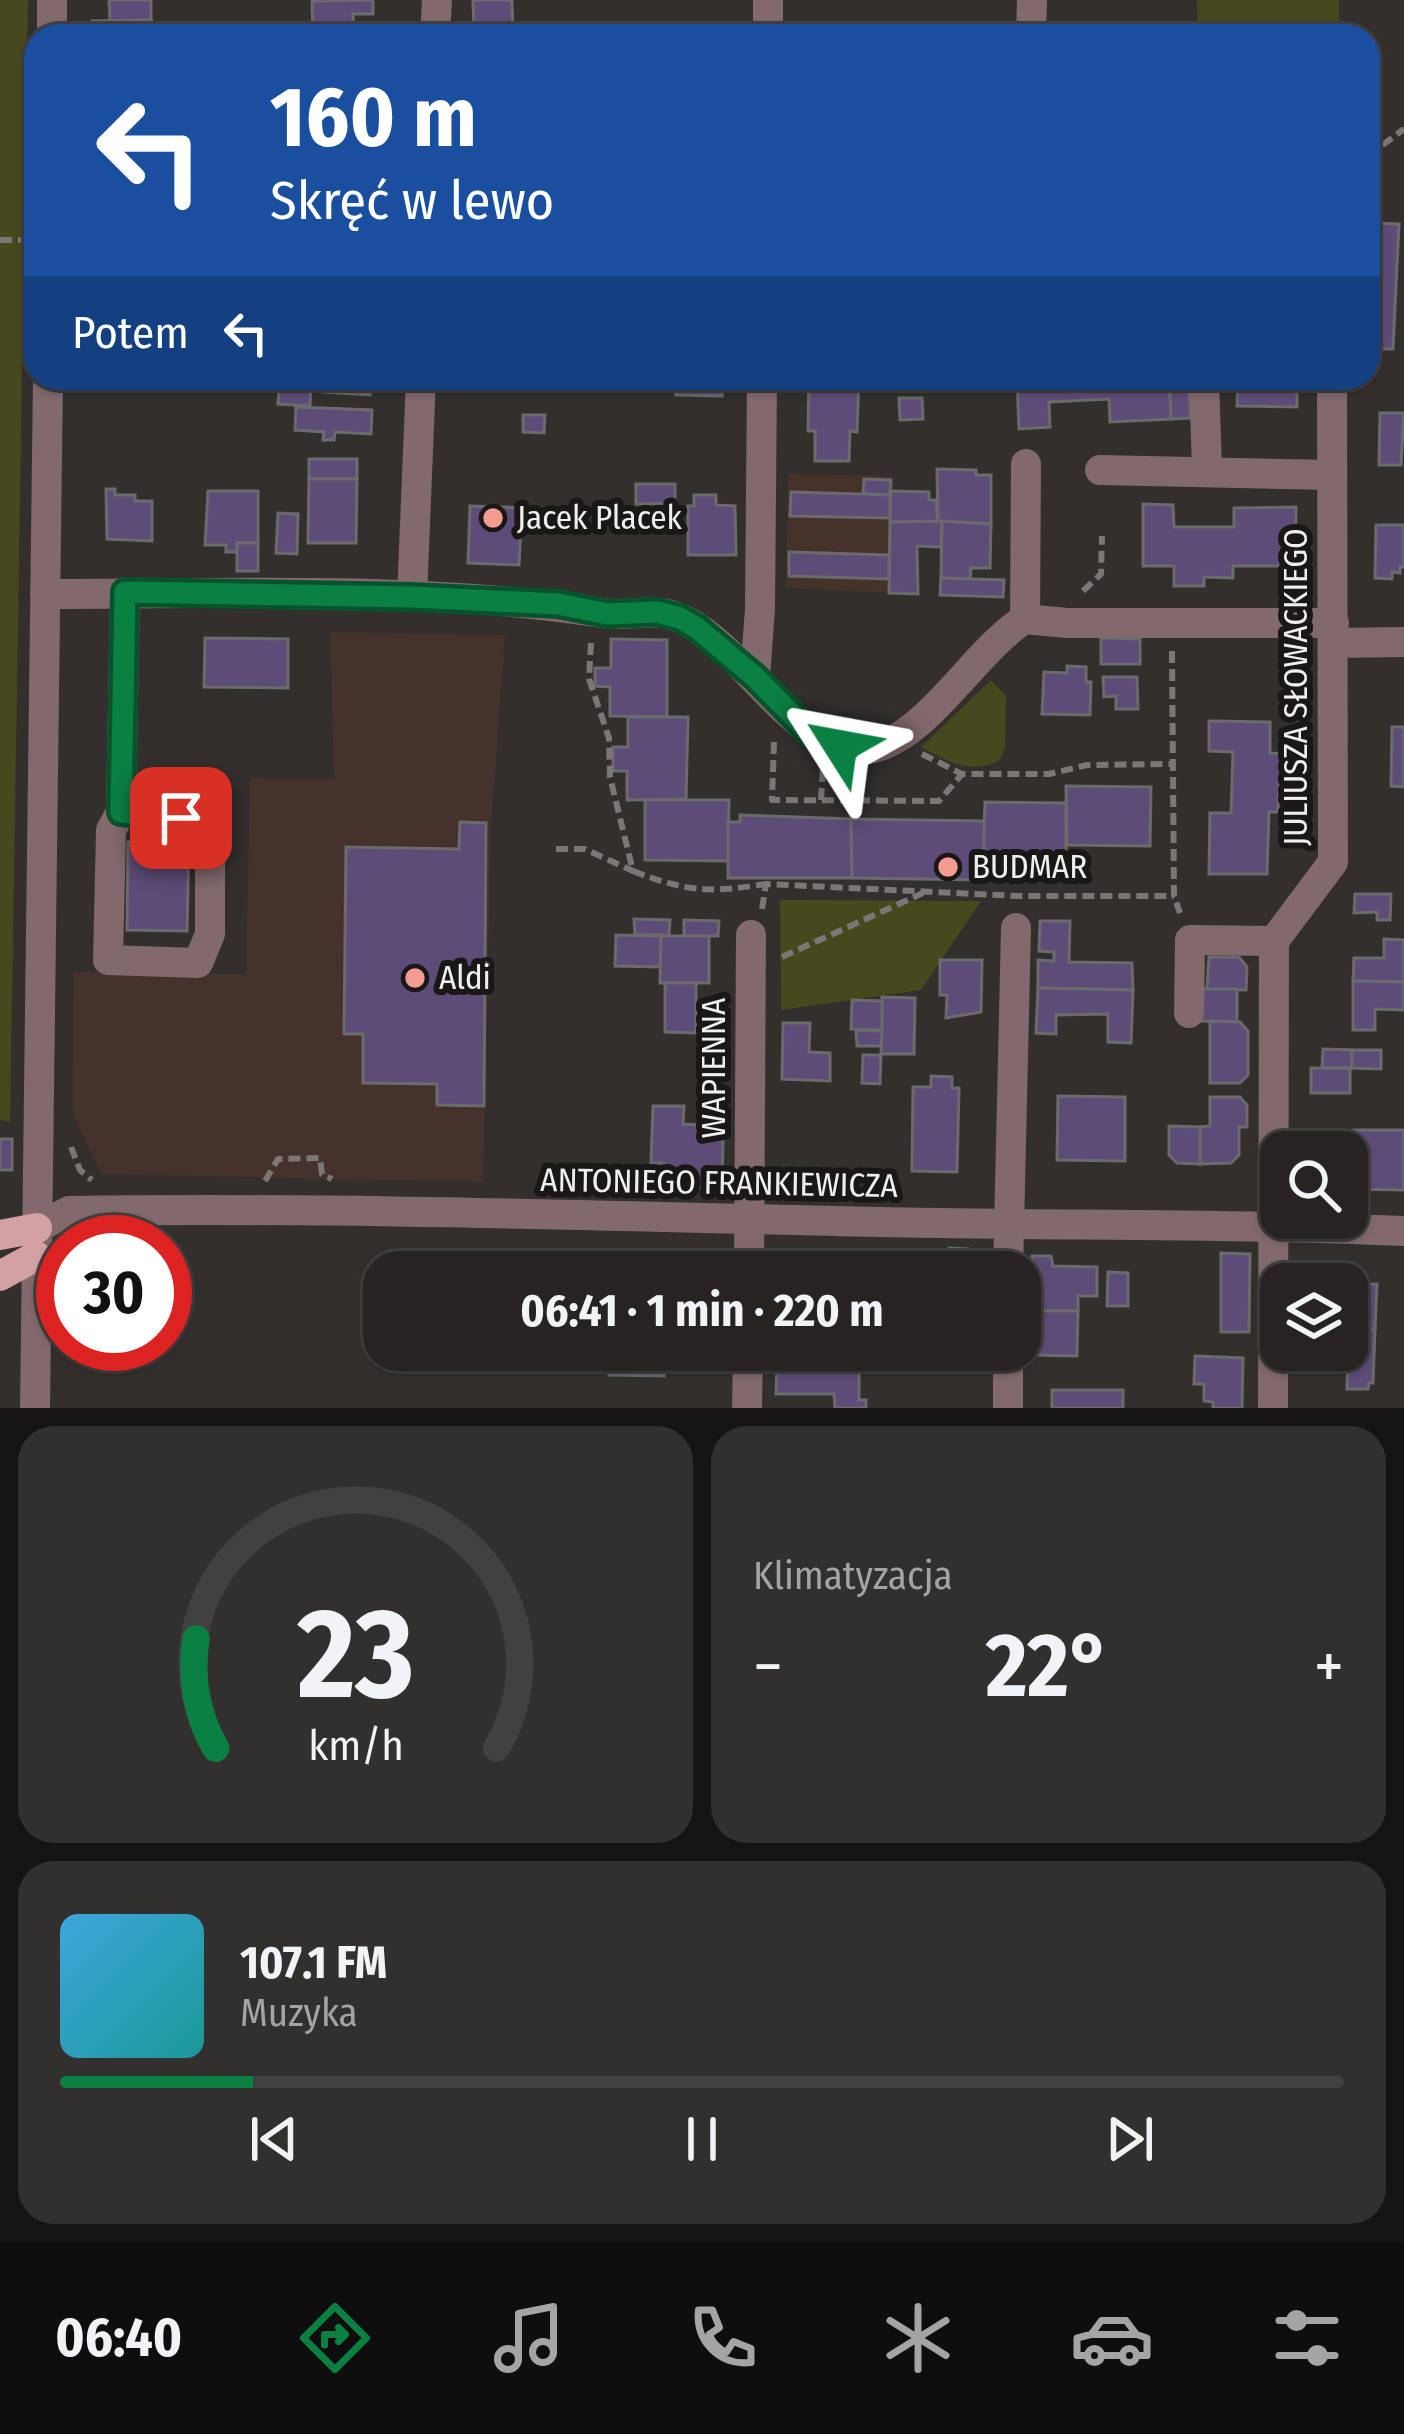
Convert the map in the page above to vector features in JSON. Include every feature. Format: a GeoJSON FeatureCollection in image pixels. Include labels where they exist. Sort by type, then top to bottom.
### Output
{"type":"FeatureCollection","features":[{"type":"Feature","properties":{"kind":"main road"},"geometry":{"type":"LineString","coordinates":[[0,1235],[36,1242]]}},
{"type":"Feature","properties":{"kind":"main road"},"geometry":{"type":"LineString","coordinates":[[0,1276],[36,1242]]}},
{"type":"Feature","properties":{"kind":"street"},"geometry":{"type":"LineString","coordinates":[[36,1215],[48,390]]}},
{"type":"Feature","properties":{"kind":"street"},"geometry":{"type":"LineString","coordinates":[[412,597],[421,390]]}},
{"type":"Feature","properties":{"kind":"street"},"geometry":{"type":"LineString","coordinates":[[755,677],[762,390]]}},
{"type":"Feature","properties":{"kind":"street"},"geometry":{"type":"LineString","coordinates":[[1204,390],[1207,470]]}},
{"type":"Feature","properties":{"kind":"street","name":"JULIUSZA SŁOWACKIEGO"},"geometry":{"type":"LineString","coordinates":[[1274,941],[1333,862],[1332,390]]}},
{"type":"Feature","properties":{"kind":"street"},"geometry":{"type":"LineString","coordinates":[[45,594],[412,597],[558,604],[608,614],[657,612],[680,618],[755,677],[810,733],[840,746],[873,748],[906,733],[1025,619],[1026,464]]}},
{"type":"Feature","properties":{"kind":"street"},"geometry":{"type":"LineString","coordinates":[[1100,470],[1332,475]]}},
{"type":"Feature","properties":{"kind":"street"},"geometry":{"type":"LineString","coordinates":[[121,812],[210,819],[210,934],[199,963],[108,960],[111,830],[121,812],[125,592]]}},
{"type":"Feature","properties":{"kind":"street"},"geometry":{"type":"LineString","coordinates":[[1025,619],[1172,623],[1404,642]]}},
{"type":"Feature","properties":{"kind":"street"},"geometry":{"type":"LineString","coordinates":[[1008,1251],[1016,928]]}},
{"type":"Feature","properties":{"kind":"street","name":"WAPIENNA"},"geometry":{"type":"LineString","coordinates":[[749,1251],[751,935]]}},
{"type":"Feature","properties":{"kind":"street"},"geometry":{"type":"LineString","coordinates":[[1189,1013],[1190,940],[1274,941],[1275,1131]]}},
{"type":"Feature","properties":{"kind":"street","name":"ANTONIEGO FRANKIEWICZA"},"geometry":{"type":"LineString","coordinates":[[66,1215],[110,1210],[297,1210],[1009,1225],[1260,1225]]}},
{"type":"Feature","properties":{"kind":"street","name":"ANTONIEGO FRANKIEWICZA"},"geometry":{"type":"LineString","coordinates":[[1368,1229],[1404,1231]]}},
{"type":"Feature","properties":{"kind":"street"},"geometry":{"type":"LineString","coordinates":[[1273,1408],[1275,1239]]}},
{"type":"Feature","properties":{"kind":"street"},"geometry":{"type":"LineString","coordinates":[[35,1408],[36,1242]]}},
{"type":"Feature","properties":{"kind":"street"},"geometry":{"type":"LineString","coordinates":[[747,1408],[748,1371]]}},
{"type":"Feature","properties":{"kind":"street"},"geometry":{"type":"LineString","coordinates":[[1008,1371],[1008,1408]]}},
{"type":"Feature","properties":{"kind":"path"},"geometry":{"type":"LineString","coordinates":[[1067,623],[1068,607],[1100,574],[1102,536]]}},
{"type":"Feature","properties":{"kind":"path"},"geometry":{"type":"LineString","coordinates":[[608,614],[591,641],[590,680],[609,738],[610,776],[633,871]]}},
{"type":"Feature","properties":{"kind":"path"},"geometry":{"type":"LineString","coordinates":[[556,849],[585,849],[669,885],[714,893],[766,884],[1174,896],[1172,623]]}},
{"type":"Feature","properties":{"kind":"path"},"geometry":{"type":"LineString","coordinates":[[773,764],[772,800],[939,801],[962,774],[1049,774],[1087,765],[1171,764]]}},
{"type":"Feature","properties":{"kind":"path"},"geometry":{"type":"LineString","coordinates":[[821,800],[822,782]]}},
{"type":"Feature","properties":{"kind":"path"},"geometry":{"type":"LineString","coordinates":[[764,897],[766,884]]}},
{"type":"Feature","properties":{"kind":"path"},"geometry":{"type":"LineString","coordinates":[[751,971],[926,892]]}},
{"type":"Feature","properties":{"kind":"shaded area"},"geometry":{"type":"Polygon","coordinates":[[[788,474],[890,476],[889,593],[786,588],[788,474]]]}},
{"type":"Feature","properties":{"kind":"shaded area"},"geometry":{"type":"Polygon","coordinates":[[[330,632],[505,635],[491,826],[483,1182],[101,1174],[73,1114],[74,972],[246,974],[250,778],[334,779],[330,632]]]}},
{"type":"Feature","properties":{"kind":"green space"},"geometry":{"type":"Polygon","coordinates":[[[0,0],[28,0],[24,24],[10,1122],[0,1120],[0,0]]]}},
{"type":"Feature","properties":{"kind":"green space"},"geometry":{"type":"Polygon","coordinates":[[[1197,0],[1339,0],[1339,24],[1198,24],[1197,0]]]}},
{"type":"Feature","properties":{"kind":"green space"},"geometry":{"type":"Polygon","coordinates":[[[991,680],[1006,696],[1005,746],[1000,760],[970,767],[921,747],[991,680]]]}},
{"type":"Feature","properties":{"kind":"green space"},"geometry":{"type":"Polygon","coordinates":[[[780,900],[981,901],[921,990],[781,1010],[780,900]]]}},
{"type":"Feature","properties":{"kind":"building"},"geometry":{"type":"Polygon","coordinates":[[[109,0],[151,0],[151,20],[110,21],[109,0]]]}},
{"type":"Feature","properties":{"kind":"building"},"geometry":{"type":"Polygon","coordinates":[[[373,0],[373,14],[353,14],[354,24],[313,24],[312,1],[373,0]]]}},
{"type":"Feature","properties":{"kind":"building"},"geometry":{"type":"Polygon","coordinates":[[[473,0],[512,0],[513,24],[474,24],[473,0]]]}},
{"type":"Feature","properties":{"kind":"building"},"geometry":{"type":"Polygon","coordinates":[[[151,20],[151,24],[92,24],[151,20]]]}},
{"type":"Feature","properties":{"kind":"building"},"geometry":{"type":"Polygon","coordinates":[[[1380,223],[1399,224],[1393,349],[1380,349],[1380,223]]]}},
{"type":"Feature","properties":{"kind":"building"},"geometry":{"type":"Polygon","coordinates":[[[279,390],[311,390],[310,406],[278,404],[279,390]]]}},
{"type":"Feature","properties":{"kind":"building"},"geometry":{"type":"Polygon","coordinates":[[[370,390],[370,395],[323,392],[370,390]]]}},
{"type":"Feature","properties":{"kind":"building"},"geometry":{"type":"Polygon","coordinates":[[[676,390],[722,390],[722,396],[676,395],[676,390]]]}},
{"type":"Feature","properties":{"kind":"building"},"geometry":{"type":"Polygon","coordinates":[[[809,390],[859,390],[857,432],[850,431],[849,461],[815,461],[815,431],[808,431],[809,390]]]}},
{"type":"Feature","properties":{"kind":"building"},"geometry":{"type":"Polygon","coordinates":[[[1017,390],[1170,390],[1171,419],[1110,422],[1109,399],[1049,402],[1050,427],[1019,429],[1017,390]]]}},
{"type":"Feature","properties":{"kind":"building"},"geometry":{"type":"Polygon","coordinates":[[[1189,390],[1191,418],[1171,419],[1170,391],[1189,390]]]}},
{"type":"Feature","properties":{"kind":"building"},"geometry":{"type":"Polygon","coordinates":[[[1238,390],[1297,390],[1297,407],[1237,406],[1238,390]]]}},
{"type":"Feature","properties":{"kind":"building"},"geometry":{"type":"Polygon","coordinates":[[[899,398],[922,398],[923,419],[900,420],[899,398]]]}},
{"type":"Feature","properties":{"kind":"building"},"geometry":{"type":"Polygon","coordinates":[[[296,407],[372,410],[371,434],[335,432],[334,440],[323,440],[324,432],[295,430],[296,407]]]}},
{"type":"Feature","properties":{"kind":"building"},"geometry":{"type":"Polygon","coordinates":[[[1380,413],[1404,413],[1401,465],[1379,465],[1380,413]]]}},
{"type":"Feature","properties":{"kind":"building"},"geometry":{"type":"Polygon","coordinates":[[[523,415],[545,415],[544,433],[523,432],[523,415]]]}},
{"type":"Feature","properties":{"kind":"building"},"geometry":{"type":"Polygon","coordinates":[[[309,459],[357,459],[357,479],[309,479],[309,459]]]}},
{"type":"Feature","properties":{"kind":"building"},"geometry":{"type":"Polygon","coordinates":[[[937,469],[991,475],[991,524],[938,523],[937,469]]]}},
{"type":"Feature","properties":{"kind":"building"},"geometry":{"type":"Polygon","coordinates":[[[309,479],[357,479],[356,543],[308,543],[309,479]]]}},
{"type":"Feature","properties":{"kind":"building"},"geometry":{"type":"Polygon","coordinates":[[[864,479],[891,480],[890,495],[863,494],[864,479]]]}},
{"type":"Feature","properties":{"kind":"building"},"geometry":{"type":"Polygon","coordinates":[[[636,484],[675,484],[675,503],[636,504],[636,484]]]}},
{"type":"Feature","properties":{"kind":"building"},"geometry":{"type":"Polygon","coordinates":[[[106,489],[115,489],[115,495],[135,495],[135,501],[152,501],[152,541],[107,539],[106,489]]]}},
{"type":"Feature","properties":{"kind":"building"},"geometry":{"type":"Polygon","coordinates":[[[208,491],[258,491],[258,543],[237,543],[237,552],[226,552],[226,545],[205,545],[208,491]]]}},
{"type":"Feature","properties":{"kind":"building"},"geometry":{"type":"Polygon","coordinates":[[[890,491],[929,492],[929,500],[936,500],[938,523],[890,522],[890,491]]]}},
{"type":"Feature","properties":{"kind":"building"},"geometry":{"type":"Polygon","coordinates":[[[791,492],[890,495],[890,518],[790,516],[791,492]]]}},
{"type":"Feature","properties":{"kind":"building"},"geometry":{"type":"Polygon","coordinates":[[[694,495],[716,495],[716,505],[735,506],[736,555],[688,555],[688,506],[694,506],[694,495]]]}},
{"type":"Feature","properties":{"kind":"building"},"geometry":{"type":"Polygon","coordinates":[[[1143,504],[1173,505],[1174,527],[1234,527],[1234,508],[1296,507],[1295,566],[1233,566],[1233,578],[1204,577],[1204,586],[1174,586],[1174,566],[1143,566],[1143,504]]]}},
{"type":"Feature","properties":{"kind":"building"},"geometry":{"type":"Polygon","coordinates":[[[470,506],[530,508],[530,522],[521,524],[519,565],[468,563],[470,506]]]}},
{"type":"Feature","properties":{"kind":"building"},"geometry":{"type":"Polygon","coordinates":[[[278,513],[298,514],[297,554],[276,553],[278,513]]]}},
{"type":"Feature","properties":{"kind":"building"},"geometry":{"type":"Polygon","coordinates":[[[942,521],[941,547],[917,546],[918,594],[889,593],[890,522],[942,521]]]}},
{"type":"Feature","properties":{"kind":"building"},"geometry":{"type":"Polygon","coordinates":[[[942,521],[991,524],[990,568],[971,568],[970,579],[941,578],[942,521]]]}},
{"type":"Feature","properties":{"kind":"building"},"geometry":{"type":"Polygon","coordinates":[[[1376,525],[1404,525],[1404,567],[1400,573],[1392,572],[1392,579],[1375,578],[1376,525]]]}},
{"type":"Feature","properties":{"kind":"building"},"geometry":{"type":"Polygon","coordinates":[[[237,543],[258,543],[258,571],[237,571],[237,543]]]}},
{"type":"Feature","properties":{"kind":"building"},"geometry":{"type":"Polygon","coordinates":[[[789,552],[889,555],[889,579],[789,576],[789,552]]]}},
{"type":"Feature","properties":{"kind":"building"},"geometry":{"type":"Polygon","coordinates":[[[941,578],[1004,580],[1003,597],[940,595],[941,578]]]}},
{"type":"Feature","properties":{"kind":"building"},"geometry":{"type":"Polygon","coordinates":[[[205,638],[288,639],[288,688],[204,687],[205,638]]]}},
{"type":"Feature","properties":{"kind":"building"},"geometry":{"type":"Polygon","coordinates":[[[1101,638],[1140,639],[1140,664],[1101,664],[1101,638]]]}},
{"type":"Feature","properties":{"kind":"building"},"geometry":{"type":"Polygon","coordinates":[[[611,639],[667,640],[667,717],[610,716],[610,687],[595,686],[595,668],[611,668],[611,639]]]}},
{"type":"Feature","properties":{"kind":"building"},"geometry":{"type":"Polygon","coordinates":[[[1067,666],[1086,667],[1086,682],[1091,682],[1090,715],[1042,714],[1044,672],[1067,673],[1067,666]]]}},
{"type":"Feature","properties":{"kind":"building"},"geometry":{"type":"Polygon","coordinates":[[[1103,677],[1137,677],[1138,709],[1116,709],[1116,696],[1104,697],[1103,677]]]}},
{"type":"Feature","properties":{"kind":"building"},"geometry":{"type":"Polygon","coordinates":[[[628,717],[688,717],[686,799],[627,800],[627,771],[613,771],[613,747],[628,747],[628,717]]]}},
{"type":"Feature","properties":{"kind":"building"},"geometry":{"type":"Polygon","coordinates":[[[1209,721],[1270,722],[1270,753],[1287,754],[1287,783],[1279,783],[1278,812],[1269,812],[1267,874],[1209,874],[1210,813],[1231,813],[1233,752],[1209,751],[1209,721]]]}},
{"type":"Feature","properties":{"kind":"building"},"geometry":{"type":"Polygon","coordinates":[[[1392,727],[1404,727],[1404,787],[1391,786],[1392,727]]]}},
{"type":"Feature","properties":{"kind":"building"},"geometry":{"type":"Polygon","coordinates":[[[1066,786],[1151,787],[1150,846],[1067,845],[1066,786]]]}},
{"type":"Feature","properties":{"kind":"building"},"geometry":{"type":"Polygon","coordinates":[[[645,800],[729,800],[728,861],[645,860],[645,800]]]}},
{"type":"Feature","properties":{"kind":"building"},"geometry":{"type":"Polygon","coordinates":[[[985,802],[1066,803],[1066,862],[983,862],[985,802]]]}},
{"type":"Feature","properties":{"kind":"building"},"geometry":{"type":"Polygon","coordinates":[[[740,815],[851,819],[852,878],[728,878],[728,822],[740,822],[740,815]]]}},
{"type":"Feature","properties":{"kind":"building"},"geometry":{"type":"Polygon","coordinates":[[[851,819],[984,821],[983,880],[852,878],[851,819]]]}},
{"type":"Feature","properties":{"kind":"building","name":"Aldi"},"geometry":{"type":"Polygon","coordinates":[[[460,822],[486,823],[484,1106],[437,1105],[437,1084],[363,1083],[363,1034],[344,1034],[346,847],[459,849],[460,822]]]}},
{"type":"Feature","properties":{"kind":"building"},"geometry":{"type":"Polygon","coordinates":[[[128,842],[189,842],[187,931],[127,930],[128,842]]]}},
{"type":"Feature","properties":{"kind":"building"},"geometry":{"type":"Polygon","coordinates":[[[1355,894],[1391,894],[1390,920],[1377,920],[1377,912],[1354,913],[1355,894]]]}},
{"type":"Feature","properties":{"kind":"building"},"geometry":{"type":"Polygon","coordinates":[[[634,919],[670,920],[669,935],[635,935],[634,919]]]}},
{"type":"Feature","properties":{"kind":"building"},"geometry":{"type":"Polygon","coordinates":[[[684,920],[719,921],[718,936],[684,936],[684,920]]]}},
{"type":"Feature","properties":{"kind":"building"},"geometry":{"type":"Polygon","coordinates":[[[1040,921],[1070,921],[1069,962],[1132,963],[1133,990],[1038,988],[1038,960],[1054,961],[1054,952],[1039,951],[1040,921]]]}},
{"type":"Feature","properties":{"kind":"building"},"geometry":{"type":"Polygon","coordinates":[[[616,935],[661,936],[660,967],[615,966],[616,935]]]}},
{"type":"Feature","properties":{"kind":"building"},"geometry":{"type":"Polygon","coordinates":[[[661,936],[709,936],[709,983],[660,983],[661,936]]]}},
{"type":"Feature","properties":{"kind":"building"},"geometry":{"type":"Polygon","coordinates":[[[1384,939],[1404,940],[1404,982],[1353,981],[1354,958],[1384,958],[1384,939]]]}},
{"type":"Feature","properties":{"kind":"building"},"geometry":{"type":"Polygon","coordinates":[[[1209,957],[1239,957],[1247,967],[1246,990],[1207,989],[1209,957]]]}},
{"type":"Feature","properties":{"kind":"building"},"geometry":{"type":"Polygon","coordinates":[[[940,960],[982,960],[981,1012],[946,1018],[947,995],[940,995],[940,960]]]}},
{"type":"Feature","properties":{"kind":"building"},"geometry":{"type":"Polygon","coordinates":[[[1353,981],[1404,982],[1404,1010],[1375,1009],[1375,1030],[1353,1030],[1353,981]]]}},
{"type":"Feature","properties":{"kind":"building"},"geometry":{"type":"Polygon","coordinates":[[[665,983],[696,983],[696,1033],[665,1032],[665,983]]]}},
{"type":"Feature","properties":{"kind":"building"},"geometry":{"type":"Polygon","coordinates":[[[1038,988],[1133,990],[1131,1043],[1108,1042],[1108,1014],[1056,1015],[1056,1034],[1036,1033],[1038,988]]]}},
{"type":"Feature","properties":{"kind":"building"},"geometry":{"type":"Polygon","coordinates":[[[1200,989],[1237,989],[1237,1022],[1200,1021],[1200,989]]]}},
{"type":"Feature","properties":{"kind":"building"},"geometry":{"type":"Polygon","coordinates":[[[882,997],[915,998],[914,1054],[881,1054],[882,997]]]}},
{"type":"Feature","properties":{"kind":"building"},"geometry":{"type":"Polygon","coordinates":[[[852,1000],[882,1001],[882,1030],[851,1029],[852,1000]]]}},
{"type":"Feature","properties":{"kind":"building"},"geometry":{"type":"Polygon","coordinates":[[[1210,1021],[1240,1022],[1248,1031],[1248,1075],[1240,1083],[1210,1083],[1210,1021]]]}},
{"type":"Feature","properties":{"kind":"building"},"geometry":{"type":"Polygon","coordinates":[[[783,1023],[810,1023],[809,1052],[830,1053],[830,1081],[782,1079],[783,1023]]]}},
{"type":"Feature","properties":{"kind":"building"},"geometry":{"type":"Polygon","coordinates":[[[856,1030],[882,1031],[881,1046],[857,1046],[856,1030]]]}},
{"type":"Feature","properties":{"kind":"building"},"geometry":{"type":"Polygon","coordinates":[[[1323,1049],[1352,1050],[1352,1068],[1322,1068],[1323,1049]]]}},
{"type":"Feature","properties":{"kind":"building"},"geometry":{"type":"Polygon","coordinates":[[[1352,1050],[1381,1050],[1381,1069],[1352,1068],[1352,1050]]]}},
{"type":"Feature","properties":{"kind":"building"},"geometry":{"type":"Polygon","coordinates":[[[863,1055],[881,1055],[880,1084],[862,1083],[863,1055]]]}},
{"type":"Feature","properties":{"kind":"building"},"geometry":{"type":"Polygon","coordinates":[[[1311,1068],[1350,1068],[1350,1093],[1311,1093],[1311,1068]]]}},
{"type":"Feature","properties":{"kind":"building"},"geometry":{"type":"Polygon","coordinates":[[[931,1076],[952,1077],[952,1088],[959,1088],[957,1172],[912,1171],[913,1087],[931,1087],[931,1076]]]}},
{"type":"Feature","properties":{"kind":"building"},"geometry":{"type":"Polygon","coordinates":[[[1058,1096],[1125,1097],[1125,1161],[1057,1160],[1058,1096]]]}},
{"type":"Feature","properties":{"kind":"building"},"geometry":{"type":"Polygon","coordinates":[[[1210,1097],[1240,1097],[1247,1105],[1247,1127],[1239,1127],[1239,1155],[1231,1163],[1200,1164],[1200,1127],[1210,1126],[1210,1097]]]}},
{"type":"Feature","properties":{"kind":"building"},"geometry":{"type":"Polygon","coordinates":[[[653,1106],[684,1106],[683,1124],[698,1125],[697,1139],[723,1139],[722,1188],[674,1187],[674,1173],[664,1173],[664,1163],[651,1163],[653,1106]]]}},
{"type":"Feature","properties":{"kind":"building"},"geometry":{"type":"Polygon","coordinates":[[[1169,1126],[1200,1127],[1200,1164],[1177,1163],[1169,1155],[1169,1126]]]}},
{"type":"Feature","properties":{"kind":"building"},"geometry":{"type":"Polygon","coordinates":[[[1404,1130],[1404,1190],[1368,1189],[1368,1131],[1353,1131],[1404,1130]]]}},
{"type":"Feature","properties":{"kind":"building"},"geometry":{"type":"Polygon","coordinates":[[[0,1139],[12,1139],[12,1170],[0,1170],[0,1139]]]}},
{"type":"Feature","properties":{"kind":"building"},"geometry":{"type":"Polygon","coordinates":[[[1221,1253],[1250,1254],[1249,1332],[1221,1332],[1221,1253]]]}},
{"type":"Feature","properties":{"kind":"building"},"geometry":{"type":"Polygon","coordinates":[[[1041,1256],[1051,1256],[1053,1266],[1097,1267],[1097,1296],[1078,1296],[1078,1311],[1041,1311],[1041,1256]]]}},
{"type":"Feature","properties":{"kind":"building"},"geometry":{"type":"Polygon","coordinates":[[[1108,1272],[1128,1273],[1128,1306],[1107,1306],[1108,1272]]]}},
{"type":"Feature","properties":{"kind":"building"},"geometry":{"type":"Polygon","coordinates":[[[1368,1284],[1377,1284],[1375,1329],[1368,1329],[1368,1284]]]}},
{"type":"Feature","properties":{"kind":"building"},"geometry":{"type":"Polygon","coordinates":[[[1041,1311],[1078,1311],[1077,1356],[1041,1355],[1041,1311]]]}},
{"type":"Feature","properties":{"kind":"building"},"geometry":{"type":"Polygon","coordinates":[[[1368,1329],[1375,1329],[1373,1383],[1368,1389],[1347,1389],[1347,1371],[1368,1371],[1368,1329]]]}},
{"type":"Feature","properties":{"kind":"building"},"geometry":{"type":"Polygon","coordinates":[[[1195,1356],[1243,1358],[1242,1408],[1213,1408],[1213,1402],[1204,1401],[1204,1384],[1194,1384],[1195,1356]]]}},
{"type":"Feature","properties":{"kind":"building"},"geometry":{"type":"Polygon","coordinates":[[[609,1371],[664,1371],[664,1376],[609,1375],[609,1371]]]}},
{"type":"Feature","properties":{"kind":"building"},"geometry":{"type":"Polygon","coordinates":[[[777,1371],[859,1371],[859,1400],[866,1400],[866,1408],[835,1408],[834,1394],[776,1394],[777,1371]]]}},
{"type":"Feature","properties":{"kind":"building"},"geometry":{"type":"Polygon","coordinates":[[[1052,1390],[1123,1390],[1123,1408],[1052,1408],[1052,1390]]]}},
{"type":"Feature","properties":{"kind":"place","name":"Jacek Placek"},"geometry":{"type":"Point","coordinates":[493,518]}},
{"type":"Feature","properties":{"kind":"place","name":"BUDMAR"},"geometry":{"type":"Point","coordinates":[948,867]}},
{"type":"Feature","properties":{"kind":"place","name":"Aldi"},"geometry":{"type":"Point","coordinates":[415,978]}},
{"type":"Feature","properties":{"kind":"route"},"geometry":{"type":"LineString","coordinates":[[181,818],[121,812],[125,592],[412,597],[558,604],[608,614],[657,612],[697,628],[810,733],[840,746]]}}]}
